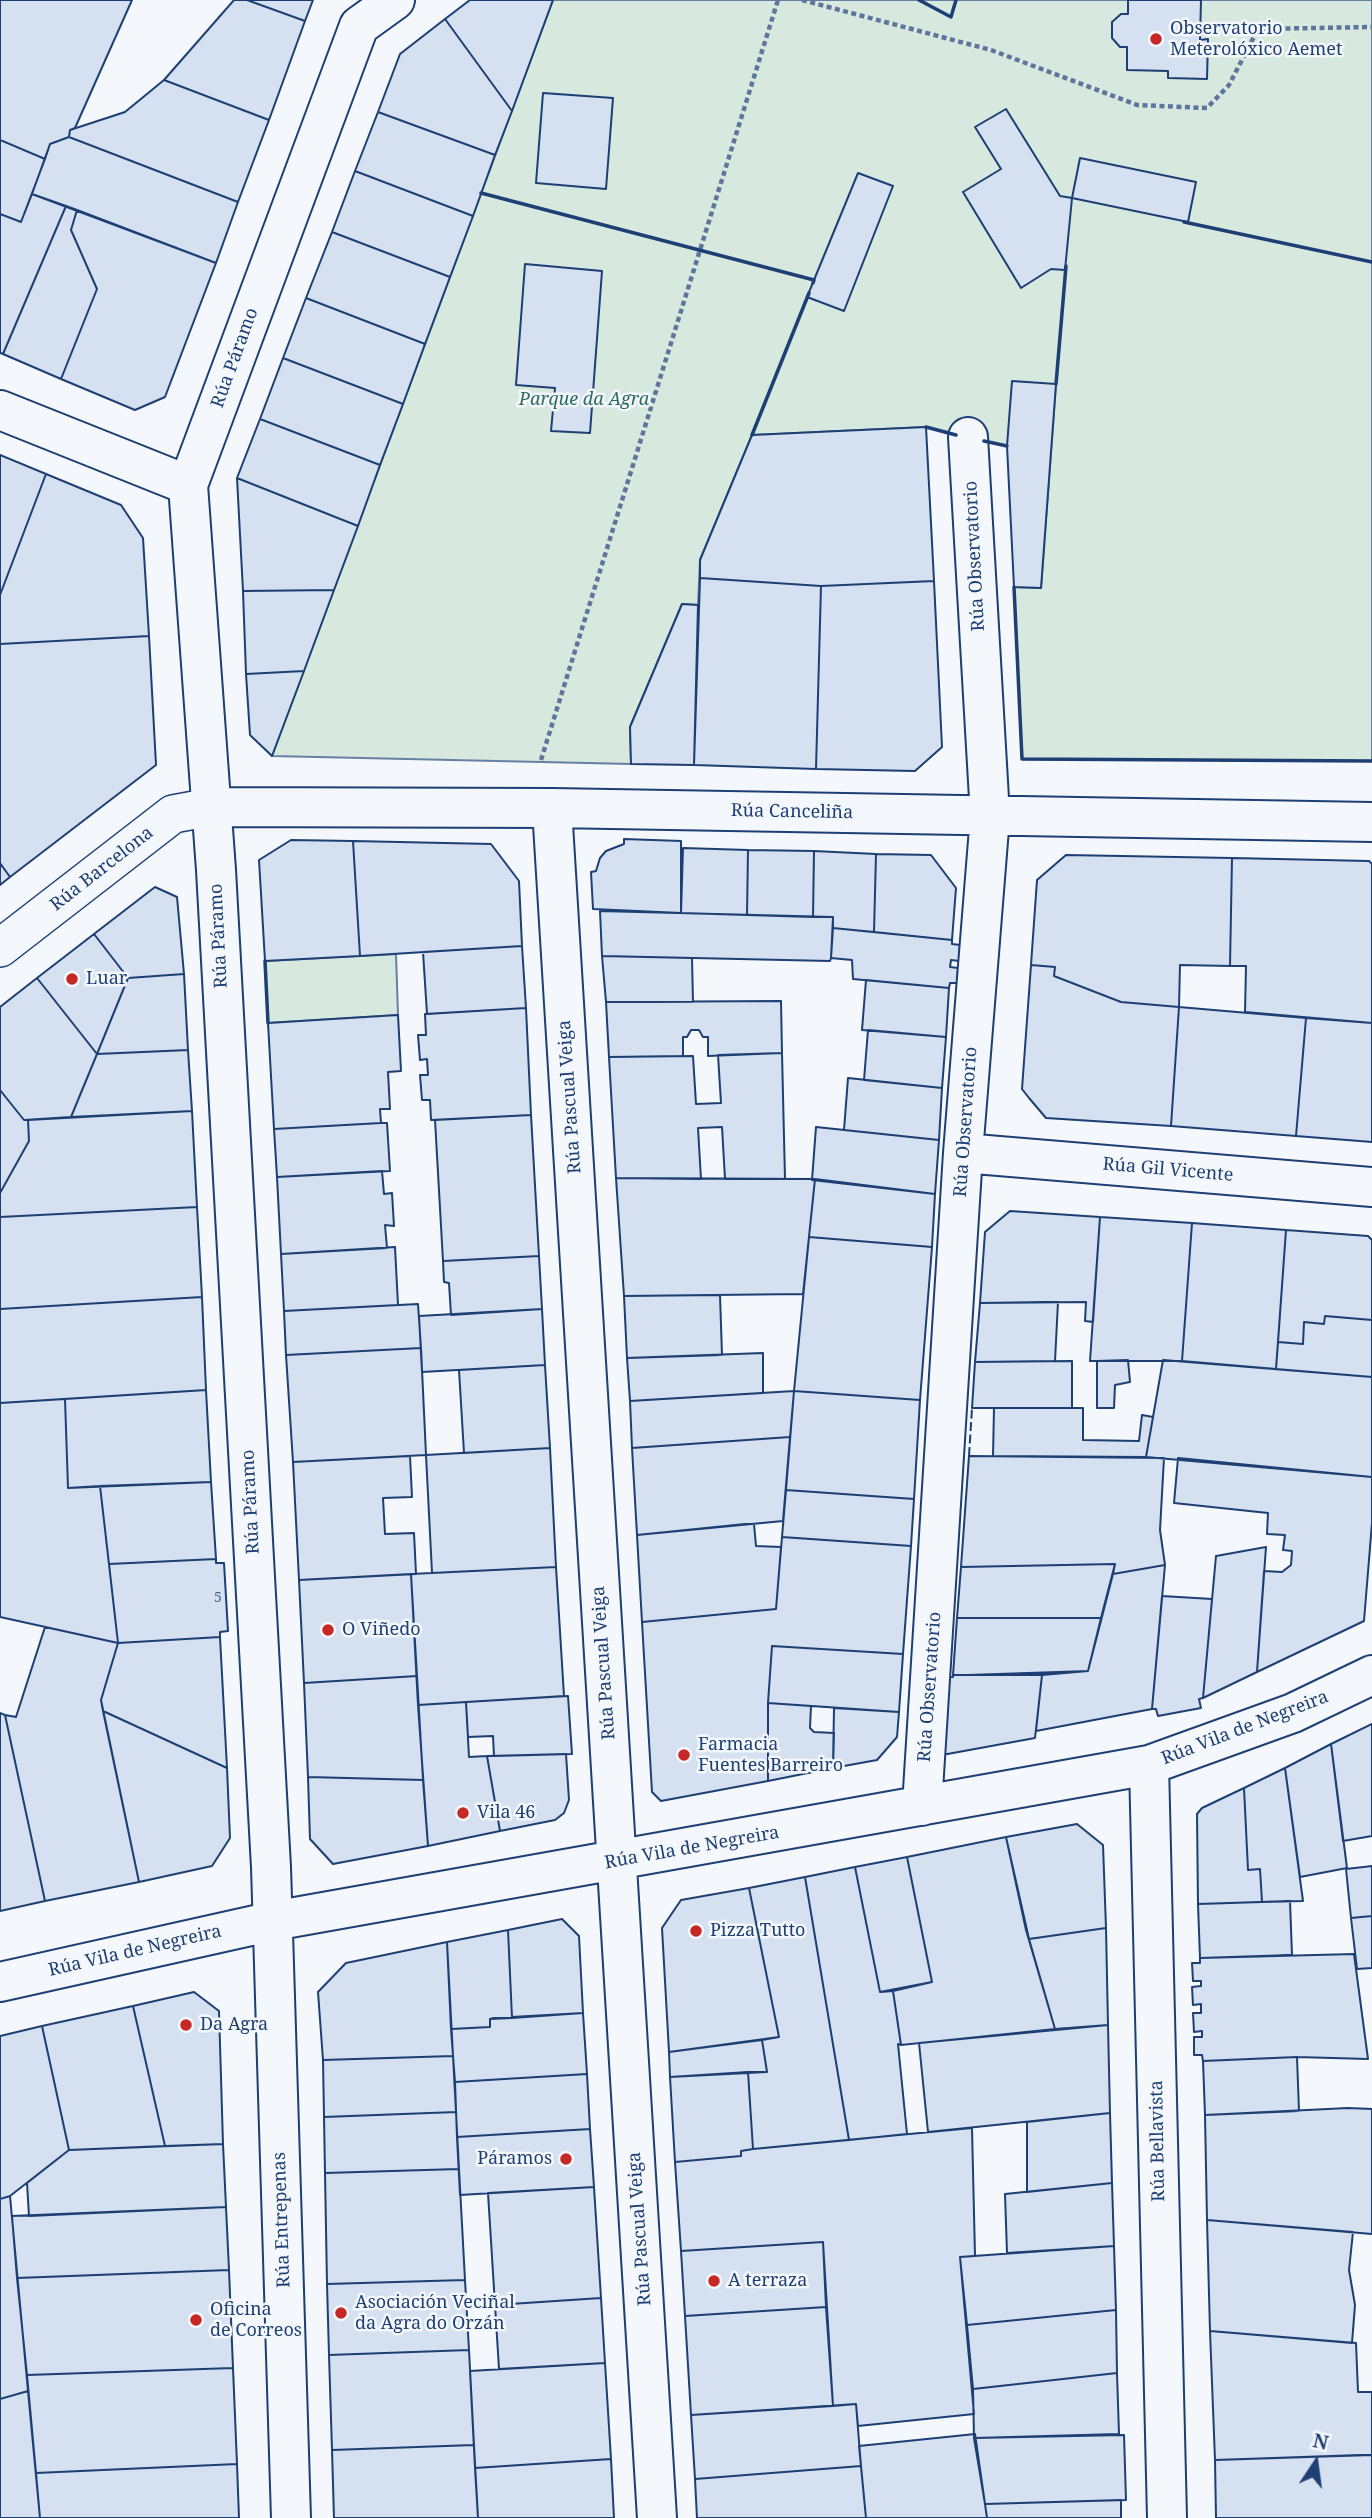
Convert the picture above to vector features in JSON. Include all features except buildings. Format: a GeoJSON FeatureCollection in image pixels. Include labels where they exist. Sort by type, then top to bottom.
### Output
{"type":"FeatureCollection","features":[{"type":"Feature","properties":{"kind":"street","name":"Rúa Páramo"},"geometry":{"type":"LineString","coordinates":[[273,1921],[211,807],[188,485],[359,26],[395,0]]}},
{"type":"Feature","properties":{"kind":"street"},"geometry":{"type":"LineString","coordinates":[[0,410],[188,485]]}},
{"type":"Feature","properties":{"kind":"street","name":"Rúa Observatorio"},"geometry":{"type":"LineString","coordinates":[[922,1806],[963,1153],[990,816],[968,437]]}},
{"type":"Feature","properties":{"kind":"street","name":"Rúa Canceliña"},"geometry":{"type":"LineString","coordinates":[[211,807],[552,808],[1372,822]]}},
{"type":"Feature","properties":{"kind":"street","name":"Rúa Barcelona"},"geometry":{"type":"LineString","coordinates":[[0,948],[173,814],[211,807]]}},
{"type":"Feature","properties":{"kind":"street","name":"Rúa Pascual Veiga"},"geometry":{"type":"LineString","coordinates":[[552,808],[657,2518]]}},
{"type":"Feature","properties":{"kind":"street","name":"Rúa Gil Vicente"},"geometry":{"type":"LineString","coordinates":[[963,1153],[1372,1186]]}},
{"type":"Feature","properties":{"kind":"street","name":"Rúa Vila de Negreira"},"geometry":{"type":"LineString","coordinates":[[0,1982],[273,1921],[617,1862],[1149,1765],[1293,1713],[1372,1675]]}},
{"type":"Feature","properties":{"kind":"street","name":"Rúa Bellavista"},"geometry":{"type":"LineString","coordinates":[[1149,1765],[1167,2518]]}},
{"type":"Feature","properties":{"kind":"street","name":"Rúa Entrepenas"},"geometry":{"type":"LineString","coordinates":[[273,1921],[291,2518]]}},
{"type":"Feature","properties":{"kind":"path"},"geometry":{"type":"LineString","coordinates":[[552,808],[541,761],[778,0]]}},
{"type":"Feature","properties":{"kind":"path"},"geometry":{"type":"LineString","coordinates":[[802,0],[990,50],[1138,105],[1207,108],[1229,85],[1258,29],[1372,27]]}},
{"type":"Feature","properties":{"kind":"green space","name":"Parque da Agra"},"geometry":{"type":"Polygon","coordinates":[[[553,0],[1372,0],[1372,761],[1022,759],[1014,587],[1041,588],[1056,384],[1007,446],[926,427],[752,435],[700,560],[698,605],[682,604],[630,727],[631,764],[272,756],[553,0]]]}},
{"type":"Feature","properties":{"kind":"green space"},"geometry":{"type":"Polygon","coordinates":[[[396,954],[398,1015],[268,1023],[265,961],[396,954]]]}},
{"type":"Feature","properties":{"kind":"fence"},"geometry":{"type":"LineString","coordinates":[[969,1456],[972,1408]]}},
{"type":"Feature","properties":{"kind":"wall"},"geometry":{"type":"LineString","coordinates":[[919,0],[951,17],[956,0]]}},
{"type":"Feature","properties":{"kind":"wall"},"geometry":{"type":"LineString","coordinates":[[481,193],[814,280],[813,283]]}},
{"type":"Feature","properties":{"kind":"wall"},"geometry":{"type":"LineString","coordinates":[[1184,222],[1372,262]]}},
{"type":"Feature","properties":{"kind":"wall"},"geometry":{"type":"LineString","coordinates":[[1056,384],[1066,266]]}},
{"type":"Feature","properties":{"kind":"wall"},"geometry":{"type":"LineString","coordinates":[[752,435],[809,293]]}},
{"type":"Feature","properties":{"kind":"wall"},"geometry":{"type":"LineString","coordinates":[[926,427],[956,435]]}},
{"type":"Feature","properties":{"kind":"wall"},"geometry":{"type":"LineString","coordinates":[[984,441],[1007,446]]}},
{"type":"Feature","properties":{"kind":"wall"},"geometry":{"type":"LineString","coordinates":[[1014,587],[1022,759],[1372,761]]}},
{"type":"Feature","properties":{"kind":"wall"},"geometry":{"type":"LineString","coordinates":[[265,961],[268,1023]]}},
{"type":"Feature","properties":{"kind":"place","name":"Observatorio Meterolóxico Aemet"},"geometry":{"type":"Point","coordinates":[1156,39]}},
{"type":"Feature","properties":{"kind":"place","name":"Luar"},"geometry":{"type":"Point","coordinates":[72,979]}},
{"type":"Feature","properties":{"kind":"place","name":"O Viñedo"},"geometry":{"type":"Point","coordinates":[328,1630]}},
{"type":"Feature","properties":{"kind":"place","name":"Farmacia Fuentes Barreiro"},"geometry":{"type":"Point","coordinates":[684,1755]}},
{"type":"Feature","properties":{"kind":"place","name":"Vila 46"},"geometry":{"type":"Point","coordinates":[463,1813]}},
{"type":"Feature","properties":{"kind":"place","name":"Pizza Tutto"},"geometry":{"type":"Point","coordinates":[696,1931]}},
{"type":"Feature","properties":{"kind":"place","name":"Da Agra"},"geometry":{"type":"Point","coordinates":[186,2025]}},
{"type":"Feature","properties":{"kind":"place","name":"Páramos"},"geometry":{"type":"Point","coordinates":[566,2159]}},
{"type":"Feature","properties":{"kind":"place","name":"A terraza"},"geometry":{"type":"Point","coordinates":[714,2281]}},
{"type":"Feature","properties":{"kind":"place","name":"Asociación Veciñal da Agra do Orzán"},"geometry":{"type":"Point","coordinates":[341,2313]}},
{"type":"Feature","properties":{"kind":"place","name":"Oficina de Correos"},"geometry":{"type":"Point","coordinates":[196,2320]}}]}
